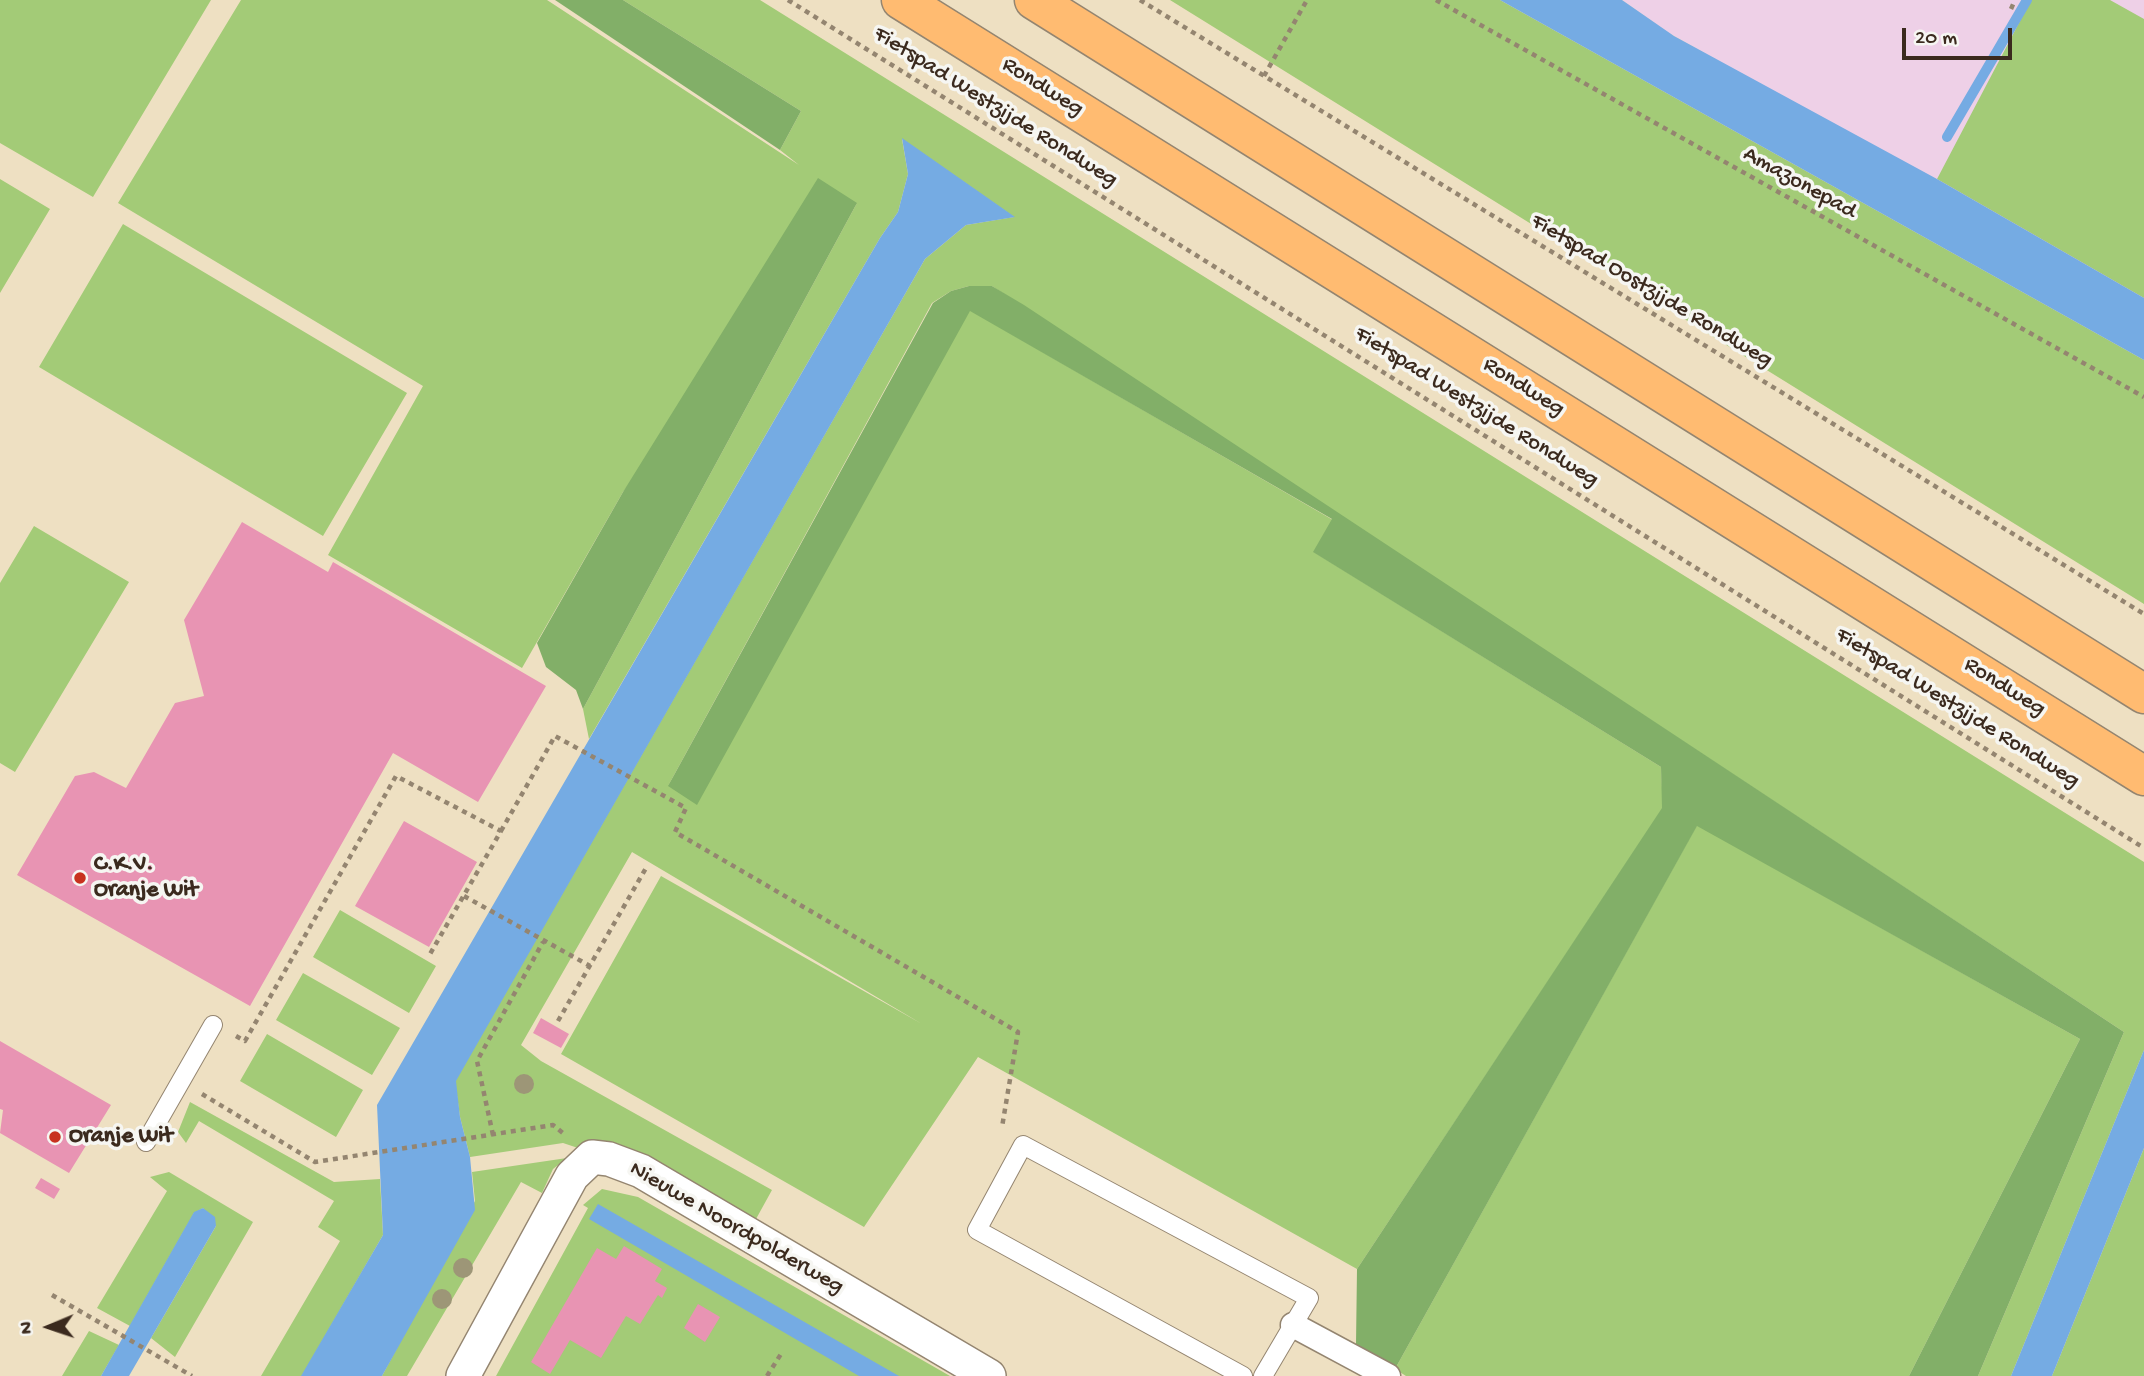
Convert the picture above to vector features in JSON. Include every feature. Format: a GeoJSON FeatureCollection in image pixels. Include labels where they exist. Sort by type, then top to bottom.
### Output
{"type":"FeatureCollection","features":[{"type":"Feature","properties":{"kind":"highway","name":"Rondweg"},"geometry":{"type":"LineString","coordinates":[[901,0],[2144,776]]}},
{"type":"Feature","properties":{"kind":"highway"},"geometry":{"type":"LineString","coordinates":[[1034,0],[2144,694]]}},
{"type":"Feature","properties":{"kind":"street"},"geometry":{"type":"LineString","coordinates":[[463,1376],[572,1176],[592,1157]]}},
{"type":"Feature","properties":{"kind":"street","name":"Nieuwe Noordpolderweg"},"geometry":{"type":"LineString","coordinates":[[592,1157],[609,1159],[641,1171],[989,1376]]}},
{"type":"Feature","properties":{"kind":"street"},"geometry":{"type":"LineString","coordinates":[[1293,1325],[1388,1376]]}},
{"type":"Feature","properties":{"kind":"lane"},"geometry":{"type":"LineString","coordinates":[[146,1142],[213,1025]]}},
{"type":"Feature","properties":{"kind":"lane"},"geometry":{"type":"LineString","coordinates":[[1243,1376],[977,1230],[1023,1145],[1309,1298],[1263,1376]]}},
{"type":"Feature","properties":{"kind":"path","name":"Fietspad Westzijde Rondweg"},"geometry":{"type":"LineString","coordinates":[[788,0],[2144,848]]}},
{"type":"Feature","properties":{"kind":"path","name":"Fietspad Oostzijde Rondweg"},"geometry":{"type":"LineString","coordinates":[[1140,0],[2144,614]]}},
{"type":"Feature","properties":{"kind":"path"},"geometry":{"type":"LineString","coordinates":[[1264,76],[1307,0]]}},
{"type":"Feature","properties":{"kind":"path","name":"Amazonepad"},"geometry":{"type":"LineString","coordinates":[[1436,0],[2144,397]]}},
{"type":"Feature","properties":{"kind":"path"},"geometry":{"type":"LineString","coordinates":[[2011,9],[2015,0]]}},
{"type":"Feature","properties":{"kind":"path"},"geometry":{"type":"LineString","coordinates":[[430,954],[555,736],[686,808],[675,832],[1018,1032],[1002,1129],[1023,1145]]}},
{"type":"Feature","properties":{"kind":"path"},"geometry":{"type":"LineString","coordinates":[[213,1025],[245,1041],[396,776],[501,831]]}},
{"type":"Feature","properties":{"kind":"path"},"geometry":{"type":"LineString","coordinates":[[558,1021],[646,868]]}},
{"type":"Feature","properties":{"kind":"path"},"geometry":{"type":"LineString","coordinates":[[464,897],[590,966]]}},
{"type":"Feature","properties":{"kind":"path"},"geometry":{"type":"LineString","coordinates":[[493,1135],[477,1060],[543,942]]}},
{"type":"Feature","properties":{"kind":"path"},"geometry":{"type":"LineString","coordinates":[[181,1082],[315,1162],[553,1125],[592,1157]]}},
{"type":"Feature","properties":{"kind":"path"},"geometry":{"type":"LineString","coordinates":[[52,1295],[191,1376]]}},
{"type":"Feature","properties":{"kind":"path"},"geometry":{"type":"LineString","coordinates":[[767,1376],[781,1354]]}},
{"type":"Feature","properties":{"kind":"shaded area"},"geometry":{"type":"Polygon","coordinates":[[[1622,0],[2144,0],[2144,300],[1669,33],[1622,0]]]}},
{"type":"Feature","properties":{"kind":"green space"},"geometry":{"type":"Polygon","coordinates":[[[0,0],[211,0],[93,197],[0,143],[0,0]]]}},
{"type":"Feature","properties":{"kind":"green space"},"geometry":{"type":"Polygon","coordinates":[[[241,0],[547,0],[799,165],[780,150],[801,111],[623,0],[760,0],[2144,862],[2144,1050],[2011,1376],[1978,1376],[2124,1032],[992,286],[969,286],[951,291],[932,303],[668,786],[970,310],[1333,520],[1314,552],[1661,767],[1663,808],[1357,1269],[978,1057],[864,1227],[561,1054],[661,876],[922,1024],[632,852],[521,1045],[541,1061],[772,1190],[756,1219],[625,1147],[598,1142],[581,1149],[563,1143],[470,1157],[455,1081],[925,259],[966,225],[1014,217],[902,139],[908,174],[898,212],[880,238],[589,739],[583,709],[857,203],[623,492],[522,668],[328,555],[423,386],[118,203],[241,0]]]}},
{"type":"Feature","properties":{"kind":"green space"},"geometry":{"type":"Polygon","coordinates":[[[555,0],[623,0],[801,111],[780,150],[555,0]]]}},
{"type":"Feature","properties":{"kind":"green space"},"geometry":{"type":"Polygon","coordinates":[[[1170,0],[1500,0],[2144,360],[2144,604],[1170,0]]]}},
{"type":"Feature","properties":{"kind":"green space"},"geometry":{"type":"Polygon","coordinates":[[[2031,0],[2110,0],[2144,19],[2144,298],[1937,179],[2031,0]]]}},
{"type":"Feature","properties":{"kind":"green space"},"geometry":{"type":"Polygon","coordinates":[[[818,178],[857,203],[583,709],[576,690],[546,667],[537,643],[623,492],[818,178]]]}},
{"type":"Feature","properties":{"kind":"green space"},"geometry":{"type":"Polygon","coordinates":[[[0,179],[50,209],[0,293],[0,179]]]}},
{"type":"Feature","properties":{"kind":"green space"},"geometry":{"type":"Polygon","coordinates":[[[123,224],[407,393],[323,536],[39,367],[123,224]]]}},
{"type":"Feature","properties":{"kind":"green space"},"geometry":{"type":"Polygon","coordinates":[[[969,286],[992,286],[1024,305],[2124,1032],[1978,1376],[1909,1376],[2080,1039],[1697,826],[1395,1369],[1356,1344],[1357,1269],[1662,808],[1661,767],[1313,552],[1332,519],[970,311],[697,805],[668,786],[933,303],[951,291],[969,286]]]}},
{"type":"Feature","properties":{"kind":"green space"},"geometry":{"type":"Polygon","coordinates":[[[34,526],[129,582],[15,772],[0,763],[0,583],[34,526]]]}},
{"type":"Feature","properties":{"kind":"green space"},"geometry":{"type":"Polygon","coordinates":[[[1697,825],[2080,1039],[1909,1376],[1406,1376],[1395,1369],[1697,825]]]}},
{"type":"Feature","properties":{"kind":"green space"},"geometry":{"type":"Polygon","coordinates":[[[340,910],[436,966],[409,1013],[313,957],[340,910]]]}},
{"type":"Feature","properties":{"kind":"green space"},"geometry":{"type":"Polygon","coordinates":[[[303,973],[400,1028],[372,1075],[276,1020],[303,973]]]}},
{"type":"Feature","properties":{"kind":"green space"},"geometry":{"type":"Polygon","coordinates":[[[267,1034],[363,1090],[336,1137],[240,1081],[267,1034]]]}},
{"type":"Feature","properties":{"kind":"green space"},"geometry":{"type":"Polygon","coordinates":[[[190,1102],[334,1182],[380,1179],[383,1235],[302,1376],[261,1376],[340,1241],[318,1227],[334,1201],[199,1121],[186,1143],[178,1132],[190,1102]]]}},
{"type":"Feature","properties":{"kind":"green space"},"geometry":{"type":"Polygon","coordinates":[[[2144,1148],[2144,1376],[2052,1376],[2144,1148]]]}},
{"type":"Feature","properties":{"kind":"green space"},"geometry":{"type":"Polygon","coordinates":[[[567,1158],[553,1169],[542,1193],[521,1182],[407,1376],[382,1376],[475,1201],[472,1172],[567,1158]]]}},
{"type":"Feature","properties":{"kind":"green space"},"geometry":{"type":"Polygon","coordinates":[[[169,1172],[253,1222],[175,1357],[151,1338],[216,1226],[203,1208],[194,1213],[130,1326],[97,1308],[167,1191],[150,1177],[169,1172]]]}},
{"type":"Feature","properties":{"kind":"green space"},"geometry":{"type":"Polygon","coordinates":[[[602,1189],[638,1197],[950,1376],[496,1376],[588,1208],[583,1205],[602,1189]]]}},
{"type":"Feature","properties":{"kind":"green space"},"geometry":{"type":"Polygon","coordinates":[[[89,1331],[119,1345],[101,1376],[62,1376],[89,1331]]]}},
{"type":"Feature","properties":{"kind":"water"},"geometry":{"type":"Polygon","coordinates":[[[1500,0],[1622,0],[1674,36],[1937,179],[2144,298],[2144,360],[1500,0]]]}},
{"type":"Feature","properties":{"kind":"water"},"geometry":{"type":"Polygon","coordinates":[[[902,138],[1015,217],[966,225],[925,259],[456,1081],[460,1117],[470,1157],[475,1210],[382,1376],[301,1376],[383,1235],[377,1105],[880,238],[898,212],[908,174],[902,138]]]}},
{"type":"Feature","properties":{"kind":"water"},"geometry":{"type":"Polygon","coordinates":[[[2144,1050],[2144,1148],[2052,1376],[2011,1376],[2144,1050]]]}},
{"type":"Feature","properties":{"kind":"water"},"geometry":{"type":"Polygon","coordinates":[[[598,1204],[899,1376],[859,1376],[589,1219],[598,1204]]]}},
{"type":"Feature","properties":{"kind":"water"},"geometry":{"type":"Polygon","coordinates":[[[203,1208],[215,1217],[216,1226],[129,1376],[101,1376],[194,1212],[203,1208]]]}},
{"type":"Feature","properties":{"kind":"building"},"geometry":{"type":"Polygon","coordinates":[[[242,522],[328,572],[333,562],[546,686],[478,802],[393,753],[250,1006],[17,875],[75,776],[94,772],[126,788],[175,703],[204,696],[184,620],[242,522]]]}},
{"type":"Feature","properties":{"kind":"building"},"geometry":{"type":"Polygon","coordinates":[[[404,821],[477,862],[429,947],[355,906],[404,821]]]}},
{"type":"Feature","properties":{"kind":"building"},"geometry":{"type":"Polygon","coordinates":[[[541,1018],[569,1034],[561,1048],[533,1033],[541,1018]]]}},
{"type":"Feature","properties":{"kind":"building"},"geometry":{"type":"Polygon","coordinates":[[[0,1041],[111,1105],[69,1173],[0,1133],[3,1110],[0,1109],[0,1041]]]}},
{"type":"Feature","properties":{"kind":"building"},"geometry":{"type":"Polygon","coordinates":[[[41,1178],[60,1189],[54,1199],[35,1188],[41,1178]]]}},
{"type":"Feature","properties":{"kind":"building"},"geometry":{"type":"Polygon","coordinates":[[[624,1246],[662,1269],[655,1281],[667,1288],[662,1298],[658,1295],[640,1324],[626,1316],[601,1358],[570,1340],[550,1374],[531,1362],[597,1248],[616,1259],[624,1246]]]}},
{"type":"Feature","properties":{"kind":"building"},"geometry":{"type":"Polygon","coordinates":[[[698,1304],[720,1317],[705,1342],[684,1328],[698,1304]]]}},
{"type":"Feature","properties":{"kind":"waterway"},"geometry":{"type":"LineString","coordinates":[[1947,137],[2027,0]]}},
{"type":"Feature","properties":{"kind":"place","name":"C.K.V. Oranje Wit"},"geometry":{"type":"Point","coordinates":[80,878]}},
{"type":"Feature","properties":{"kind":"place","name":"Oranje Wit"},"geometry":{"type":"Point","coordinates":[55,1137]}}]}
